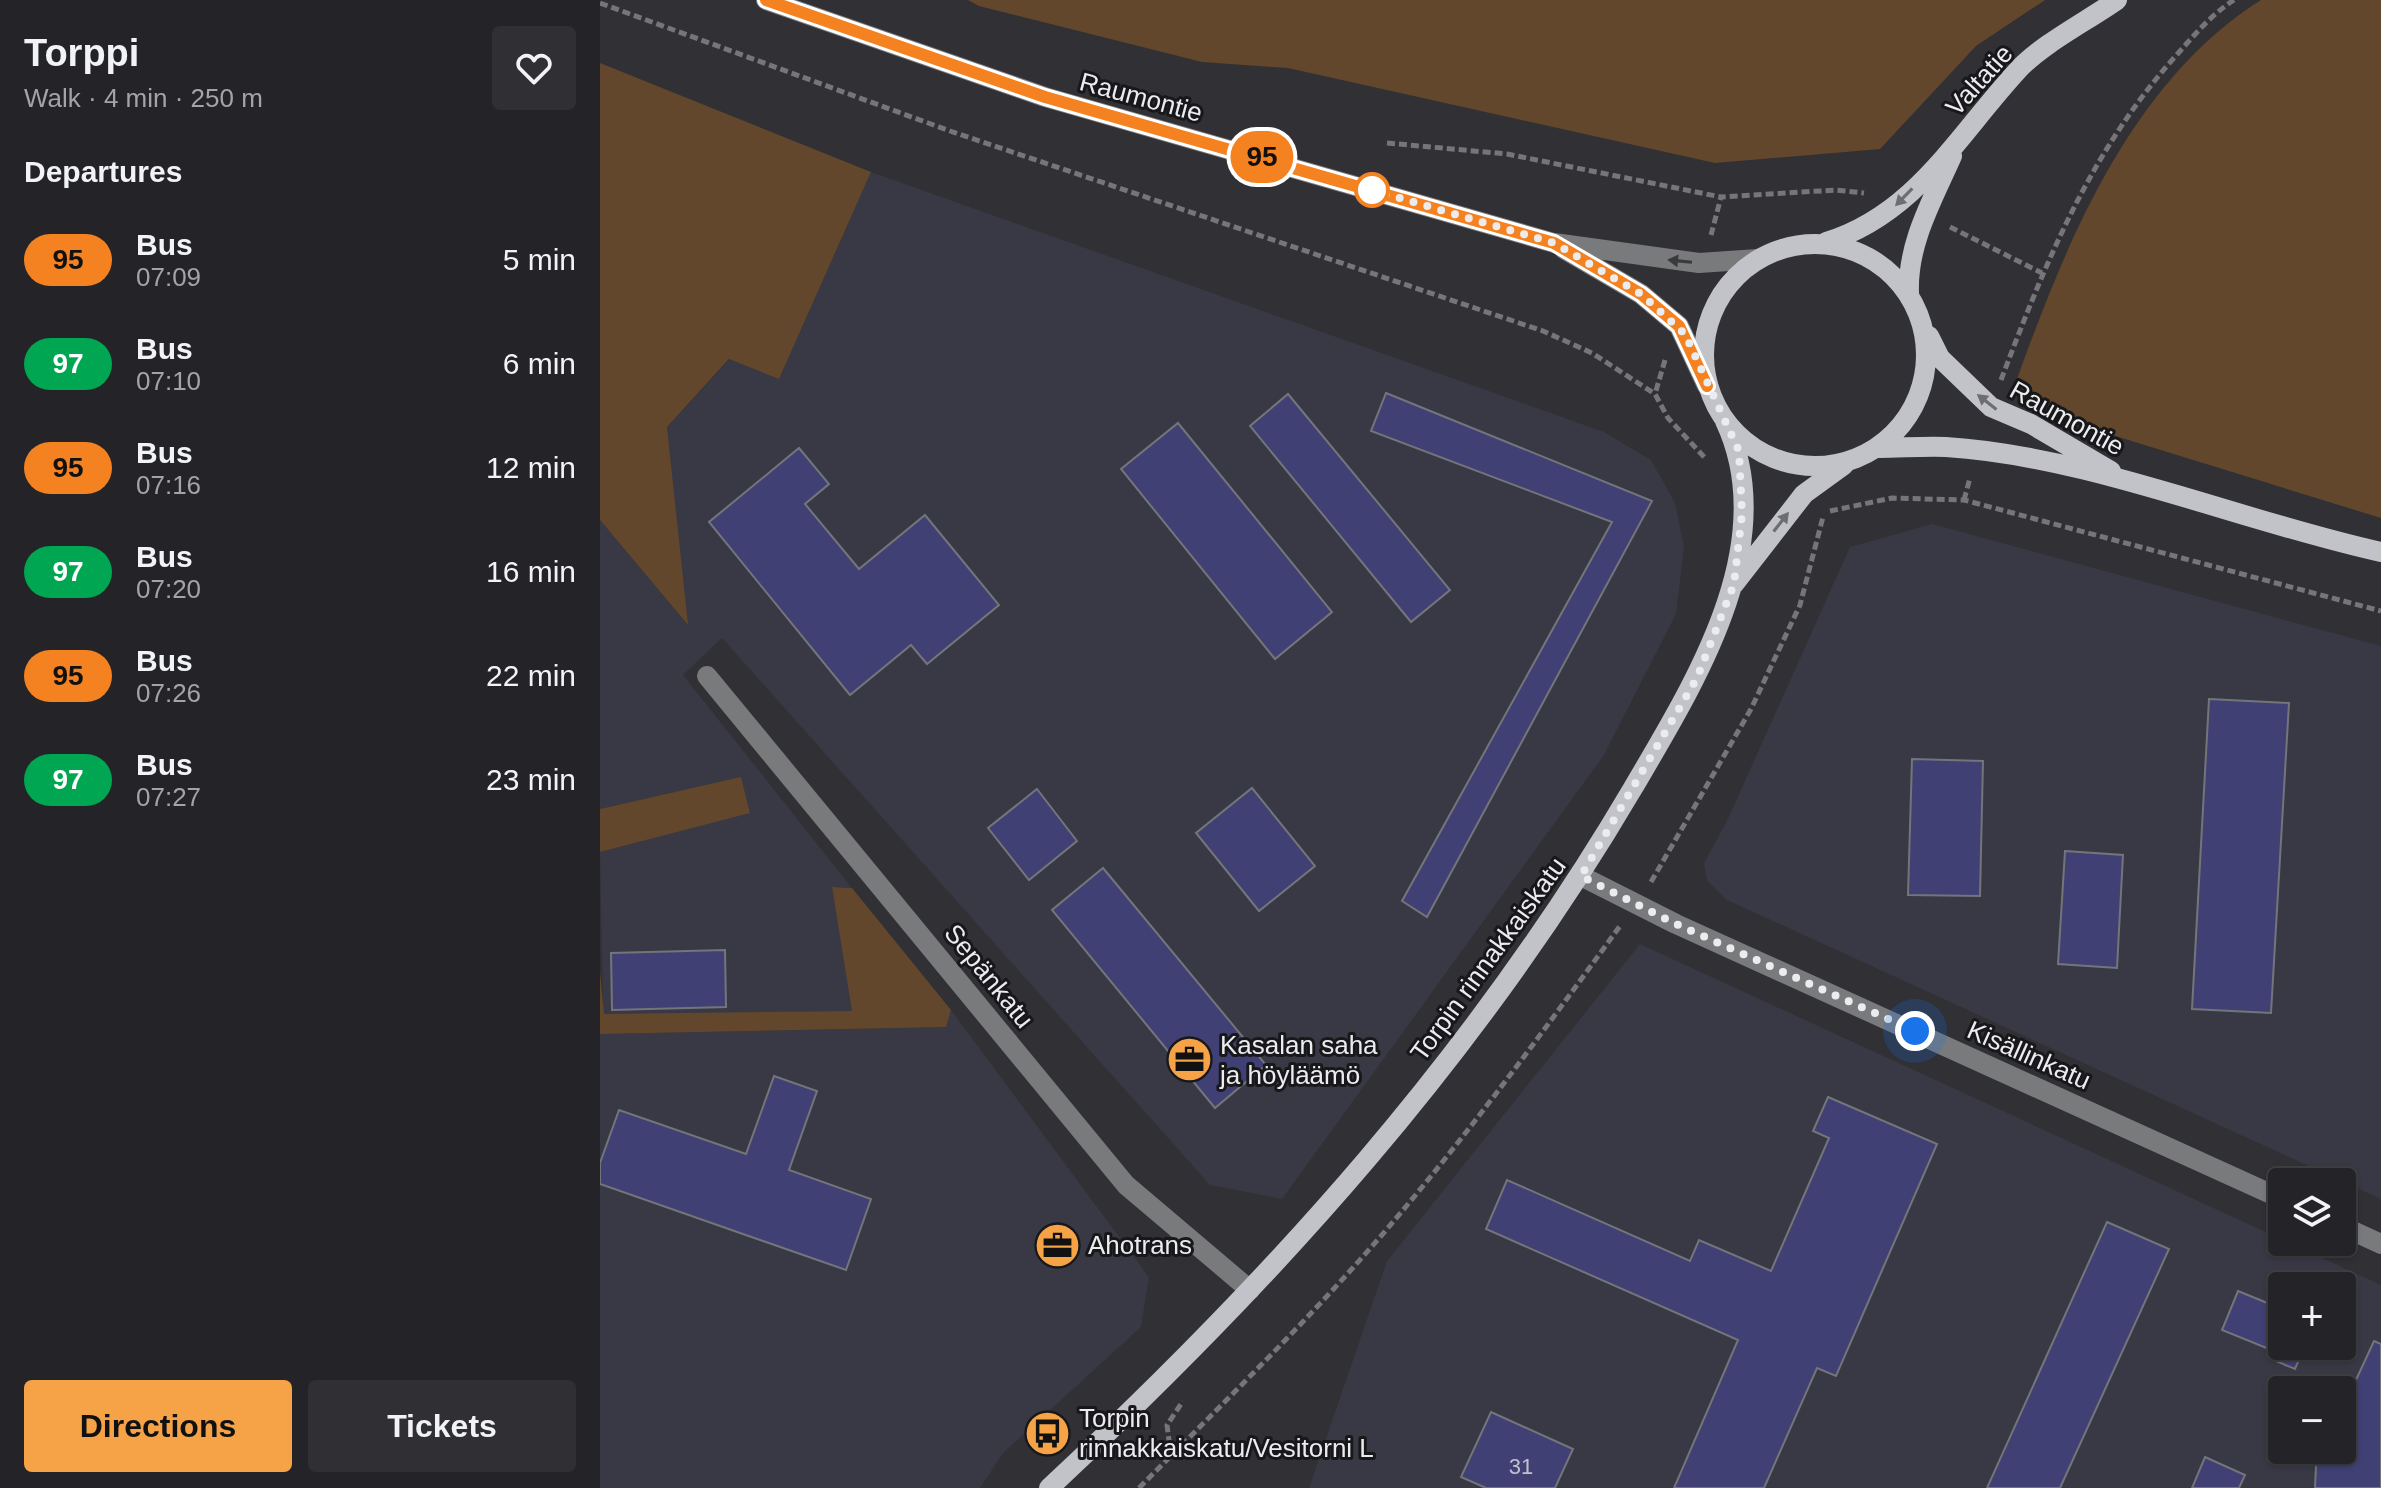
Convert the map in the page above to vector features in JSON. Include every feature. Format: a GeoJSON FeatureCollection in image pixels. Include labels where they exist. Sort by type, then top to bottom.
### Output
{"type":"FeatureCollection","features":[{"type":"Feature","properties":{"kind":"main road","name":"Valtatie"},"geometry":{"type":"LineString","coordinates":[[1823,243],[1853,234],[1886,216],[1959,141],[2020,67],[2117,0]]}},
{"type":"Feature","properties":{"kind":"main road","name":"Valtatie"},"geometry":{"type":"LineString","coordinates":[[1909,293],[1908,266],[1926,214],[1959,141]]}},
{"type":"Feature","properties":{"kind":"main road"},"geometry":{"type":"LineString","coordinates":[[1823,243],[1856,250],[1886,268],[1909,293],[1923,324],[1927,359],[1921,393],[1904,424],[1879,448],[1847,463],[1813,467],[1779,461],[1749,445],[1725,421],[1707,386],[1704,349],[1711,314],[1730,282],[1758,259],[1789,246],[1823,243]]}},
{"type":"Feature","properties":{"kind":"main road","name":"Raumontie"},"geometry":{"type":"LineString","coordinates":[[1923,324],[1940,358],[1991,407],[2031,424],[2128,481]]}},
{"type":"Feature","properties":{"kind":"main road","name":"Torpin rinnakkaiskatu"},"geometry":{"type":"LineString","coordinates":[[1049,1488],[1250,1290],[1324,1212],[1463,1044],[1581,876],[1697,678],[1734,584],[1742,514],[1741,484],[1739,451],[1725,421]]}},
{"type":"Feature","properties":{"kind":"main road","name":"Raumontie"},"geometry":{"type":"LineString","coordinates":[[1879,448],[1946,447],[2128,481],[2381,552]]}},
{"type":"Feature","properties":{"kind":"main road","name":"Torpin rinnakkaiskatu"},"geometry":{"type":"LineString","coordinates":[[1734,584],[1804,494],[1847,463]]}},
{"type":"Feature","properties":{"kind":"street","name":"Raumontie"},"geometry":{"type":"LineString","coordinates":[[766,0],[1045,97],[1554,243],[1699,263],[1758,259]]}},
{"type":"Feature","properties":{"kind":"street","name":"Raumontie"},"geometry":{"type":"LineString","coordinates":[[1554,243],[1641,294],[1679,326],[1707,386]]}},
{"type":"Feature","properties":{"kind":"street","name":"Sepänkatu"},"geometry":{"type":"LineString","coordinates":[[707,676],[1126,1185],[1250,1290]]}},
{"type":"Feature","properties":{"kind":"street","name":"Kisällinkatu"},"geometry":{"type":"LineString","coordinates":[[1581,876],[1636,905],[2268,1193]]}},
{"type":"Feature","properties":{"kind":"street"},"geometry":{"type":"LineString","coordinates":[[2356,1232],[2381,1244]]}},
{"type":"Feature","properties":{"kind":"path"},"geometry":{"type":"LineString","coordinates":[[1926,214],[2042,273],[2083,189],[2134,104],[2215,12],[2234,0]]}},
{"type":"Feature","properties":{"kind":"path"},"geometry":{"type":"LineString","coordinates":[[600,3],[950,131],[1543,331],[1592,353],[1655,394],[1668,418],[1707,460],[1741,484]]}},
{"type":"Feature","properties":{"kind":"path"},"geometry":{"type":"LineString","coordinates":[[1387,143],[1507,154],[1721,197],[1836,190],[1880,195],[1898,204]]}},
{"type":"Feature","properties":{"kind":"path"},"geometry":{"type":"LineString","coordinates":[[1699,263],[1715,226],[1721,197]]}},
{"type":"Feature","properties":{"kind":"path"},"geometry":{"type":"LineString","coordinates":[[1655,394],[1671,340],[1679,326]]}},
{"type":"Feature","properties":{"kind":"path"},"geometry":{"type":"LineString","coordinates":[[1139,1488],[1300,1325],[1396,1219],[1492,1102],[1636,905],[1763,683],[1800,605],[1825,512],[1892,498],[1964,500],[2381,611]]}},
{"type":"Feature","properties":{"kind":"path"},"geometry":{"type":"LineString","coordinates":[[1171,1456],[1167,1425],[1188,1394]]}},
{"type":"Feature","properties":{"kind":"shaded area"},"geometry":{"type":"Polygon","coordinates":[[[968,0],[2045,0],[1976,46],[1880,149],[1715,163],[1288,68],[1202,62],[979,6],[968,0]]]}},
{"type":"Feature","properties":{"kind":"shaded area"},"geometry":{"type":"Polygon","coordinates":[[[2261,0],[2381,0],[2381,518],[2109,434],[2013,390],[2055,281],[2106,173],[2173,76],[2214,35],[2261,0]]]}},
{"type":"Feature","properties":{"kind":"shaded area"},"geometry":{"type":"Polygon","coordinates":[[[600,63],[871,172],[779,379],[729,359],[667,427],[688,625],[600,520],[600,63]]]}},
{"type":"Feature","properties":{"kind":"shaded area"},"geometry":{"type":"Polygon","coordinates":[[[871,172],[1604,432],[1651,460],[1675,503],[1684,547],[1676,614],[1604,755],[1282,1199],[1210,1185],[722,638],[683,675],[852,888],[832,887],[853,1011],[603,1015],[600,852],[750,812],[741,778],[600,809],[600,520],[687,624],[667,427],[730,359],[779,379],[871,172]]]}},
{"type":"Feature","properties":{"kind":"shaded area"},"geometry":{"type":"Polygon","coordinates":[[[1932,524],[2381,646],[2381,1199],[2356,1188],[2356,1168],[2313,1168],[1727,900],[1707,880],[1704,863],[1727,821],[1850,547],[1932,524]]]}},
{"type":"Feature","properties":{"kind":"shaded area"},"geometry":{"type":"Polygon","coordinates":[[[741,777],[750,813],[600,852],[600,809],[741,777]]]}},
{"type":"Feature","properties":{"kind":"shaded area"},"geometry":{"type":"Polygon","coordinates":[[[832,887],[852,888],[951,1010],[946,1027],[600,1034],[600,972],[604,1014],[852,1011],[832,887]]]}},
{"type":"Feature","properties":{"kind":"shaded area"},"geometry":{"type":"Polygon","coordinates":[[[1640,944],[2268,1233],[2268,1256],[2318,1256],[2353,1272],[2268,1272],[2268,1360],[2356,1360],[2356,1273],[2381,1285],[2381,1488],[1309,1488],[1387,1261],[1640,944]]]}},
{"type":"Feature","properties":{"kind":"shaded area"},"geometry":{"type":"Polygon","coordinates":[[[951,1010],[1149,1277],[1141,1327],[1003,1453],[980,1488],[600,1488],[600,1034],[945,1027],[951,1010]]]}},
{"type":"Feature","properties":{"kind":"building"},"geometry":{"type":"Polygon","coordinates":[[[1386,393],[1652,501],[1427,917],[1402,901],[1612,522],[1371,431],[1386,393]]]}},
{"type":"Feature","properties":{"kind":"building"},"geometry":{"type":"Polygon","coordinates":[[[1288,394],[1450,590],[1411,622],[1250,426],[1288,394]]]}},
{"type":"Feature","properties":{"kind":"building"},"geometry":{"type":"Polygon","coordinates":[[[1178,423],[1332,612],[1275,659],[1121,469],[1178,423]]]}},
{"type":"Feature","properties":{"kind":"building"},"geometry":{"type":"Polygon","coordinates":[[[799,448],[829,484],[805,504],[859,569],[925,515],[999,605],[927,664],[911,645],[850,695],[709,522],[799,448]]]}},
{"type":"Feature","properties":{"kind":"building"},"geometry":{"type":"Polygon","coordinates":[[[2209,699],[2289,703],[2271,1013],[2192,1009],[2209,699]]]}},
{"type":"Feature","properties":{"kind":"building"},"geometry":{"type":"Polygon","coordinates":[[[1912,759],[1983,761],[1980,896],[1908,895],[1912,759]]]}},
{"type":"Feature","properties":{"kind":"building"},"geometry":{"type":"Polygon","coordinates":[[[1252,788],[1315,866],[1259,911],[1196,833],[1252,788]]]}},
{"type":"Feature","properties":{"kind":"building"},"geometry":{"type":"Polygon","coordinates":[[[1037,789],[1077,841],[1029,880],[988,828],[1037,789]]]}},
{"type":"Feature","properties":{"kind":"building"},"geometry":{"type":"Polygon","coordinates":[[[2065,851],[2123,855],[2117,968],[2058,964],[2065,851]]]}},
{"type":"Feature","properties":{"kind":"building"},"geometry":{"type":"Polygon","coordinates":[[[1103,868],[1266,1065],[1215,1108],[1052,910],[1103,868]]]}},
{"type":"Feature","properties":{"kind":"building"},"geometry":{"type":"Polygon","coordinates":[[[725,950],[726,1007],[612,1010],[611,953],[725,950]]]}},
{"type":"Feature","properties":{"kind":"building"},"geometry":{"type":"Polygon","coordinates":[[[774,1076],[817,1091],[789,1170],[871,1199],[846,1270],[600,1184],[600,1163],[619,1110],[746,1154],[774,1076]]]}},
{"type":"Feature","properties":{"kind":"building"},"geometry":{"type":"Polygon","coordinates":[[[1828,1097],[1937,1144],[1836,1376],[1817,1368],[1764,1488],[1674,1488],[1738,1340],[1486,1229],[1507,1180],[1690,1261],[1699,1240],[1771,1271],[1829,1138],[1813,1131],[1828,1097]]]}},
{"type":"Feature","properties":{"kind":"building"},"geometry":{"type":"Polygon","coordinates":[[[2107,1222],[2169,1249],[2060,1488],[1987,1488],[2107,1222]]]}},
{"type":"Feature","properties":{"kind":"building"},"geometry":{"type":"Polygon","coordinates":[[[2238,1291],[2268,1303],[2268,1349],[2222,1330],[2238,1291]]]}},
{"type":"Feature","properties":{"kind":"building"},"geometry":{"type":"Polygon","coordinates":[[[2374,1341],[2381,1344],[2381,1488],[2315,1488],[2317,1464],[2356,1464],[2356,1380],[2374,1341]]]}},
{"type":"Feature","properties":{"kind":"building"},"geometry":{"type":"Polygon","coordinates":[[[2276,1360],[2299,1360],[2295,1369],[2276,1360]]]}},
{"type":"Feature","properties":{"kind":"building"},"geometry":{"type":"Polygon","coordinates":[[[1491,1412],[1573,1449],[1555,1488],[1486,1488],[1461,1477],[1491,1412]]]}},
{"type":"Feature","properties":{"kind":"building"},"geometry":{"type":"Polygon","coordinates":[[[2205,1457],[2245,1475],[2239,1488],[2192,1488],[2205,1457]]]}},
{"type":"Feature","properties":{"kind":"bus line","name":"95"},"geometry":{"type":"LineString","coordinates":[[766,0],[1045,97],[1263,157],[1554,243],[1641,294],[1679,326],[1707,386]]}},
{"type":"Feature","properties":{"kind":"place","name":"Kasalan saha ja höyläämö"},"geometry":{"type":"Point","coordinates":[1189,1060]}},
{"type":"Feature","properties":{"kind":"place","name":"Ahotrans"},"geometry":{"type":"Point","coordinates":[1057,1245]}},
{"type":"Feature","properties":{"kind":"place","name":"Torpin rinnakkaiskatu/Vesitorni L"},"geometry":{"type":"Point","coordinates":[1048,1433]}},
{"type":"Feature","properties":{"kind":"route"},"geometry":{"type":"LineString","coordinates":[[1372,190],[1554,243],[1641,294],[1685,334],[1739,451],[1742,514],[1734,584],[1697,678],[1581,876],[1676,924],[1915,1031]]}}]}
